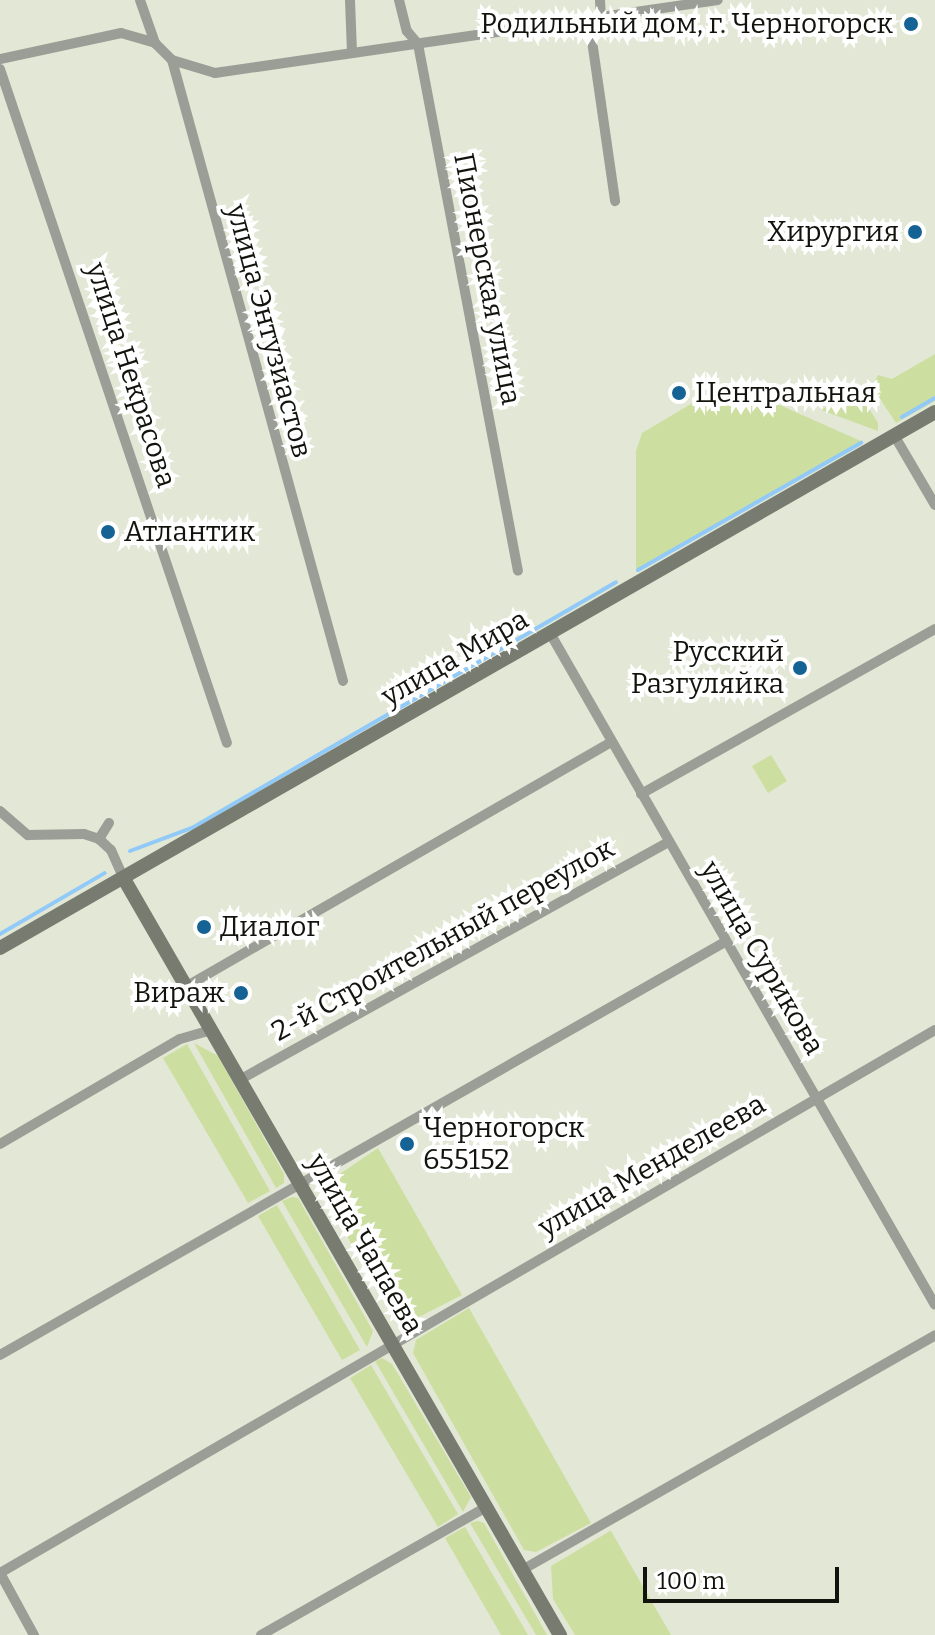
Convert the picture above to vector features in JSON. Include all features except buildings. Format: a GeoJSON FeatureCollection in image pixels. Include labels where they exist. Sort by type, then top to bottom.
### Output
{"type":"FeatureCollection","features":[{"type":"Feature","properties":{"kind":"main road","name":"улица Мира"},"geometry":{"type":"LineString","coordinates":[[0,948],[935,412]]}},
{"type":"Feature","properties":{"kind":"main road","name":"улица Чапаева"},"geometry":{"type":"LineString","coordinates":[[124,879],[560,1635]]}},
{"type":"Feature","properties":{"kind":"street","name":"улица Энтузиастов"},"geometry":{"type":"LineString","coordinates":[[140,0],[155,43],[172,60],[343,681]]}},
{"type":"Feature","properties":{"kind":"street"},"geometry":{"type":"LineString","coordinates":[[350,0],[352,53]]}},
{"type":"Feature","properties":{"kind":"street","name":"Пионерская улица"},"geometry":{"type":"LineString","coordinates":[[399,0],[407,31],[418,44],[518,571]]}},
{"type":"Feature","properties":{"kind":"street"},"geometry":{"type":"LineString","coordinates":[[600,0],[595,19],[615,201]]}},
{"type":"Feature","properties":{"kind":"street"},"geometry":{"type":"LineString","coordinates":[[172,60],[215,73],[718,0]]}},
{"type":"Feature","properties":{"kind":"street"},"geometry":{"type":"LineString","coordinates":[[0,59],[121,33],[155,43]]}},
{"type":"Feature","properties":{"kind":"street","name":"улица Некрасова"},"geometry":{"type":"LineString","coordinates":[[0,69],[227,743]]}},
{"type":"Feature","properties":{"kind":"street"},"geometry":{"type":"LineString","coordinates":[[894,435],[935,505]]}},
{"type":"Feature","properties":{"kind":"street"},"geometry":{"type":"LineString","coordinates":[[641,794],[935,629]]}},
{"type":"Feature","properties":{"kind":"street","name":"улица Сурикова"},"geometry":{"type":"LineString","coordinates":[[550,633],[935,1305]]}},
{"type":"Feature","properties":{"kind":"street"},"geometry":{"type":"LineString","coordinates":[[187,986],[611,742]]}},
{"type":"Feature","properties":{"kind":"street"},"geometry":{"type":"LineString","coordinates":[[0,811],[28,835],[84,834],[99,839],[111,850],[124,879]]}},
{"type":"Feature","properties":{"kind":"street"},"geometry":{"type":"LineString","coordinates":[[99,839],[109,823]]}},
{"type":"Feature","properties":{"kind":"street","name":"2-й Строительный переулок"},"geometry":{"type":"LineString","coordinates":[[241,1079],[668,842]]}},
{"type":"Feature","properties":{"kind":"street"},"geometry":{"type":"LineString","coordinates":[[0,1355],[301,1184],[483,1076],[725,942]]}},
{"type":"Feature","properties":{"kind":"street"},"geometry":{"type":"LineString","coordinates":[[0,1144],[180,1039],[212,1030]]}},
{"type":"Feature","properties":{"kind":"street","name":"улица Менделеева"},"geometry":{"type":"LineString","coordinates":[[0,1573],[392,1342],[935,1030]]}},
{"type":"Feature","properties":{"kind":"street"},"geometry":{"type":"LineString","coordinates":[[522,1570],[935,1335]]}},
{"type":"Feature","properties":{"kind":"street"},"geometry":{"type":"LineString","coordinates":[[261,1635],[486,1507]]}},
{"type":"Feature","properties":{"kind":"street"},"geometry":{"type":"LineString","coordinates":[[0,1573],[34,1635]]}},
{"type":"Feature","properties":{"kind":"green space"},"geometry":{"type":"Polygon","coordinates":[[[935,354],[935,401],[896,423],[872,387],[878,375],[892,379],[935,354]]]}},
{"type":"Feature","properties":{"kind":"green space"},"geometry":{"type":"Polygon","coordinates":[[[857,389],[878,423],[878,431],[821,410],[857,389]]]}},
{"type":"Feature","properties":{"kind":"green space"},"geometry":{"type":"Polygon","coordinates":[[[730,392],[782,406],[863,442],[636,572],[636,451],[642,433],[706,395],[730,392]]]}},
{"type":"Feature","properties":{"kind":"green space"},"geometry":{"type":"Polygon","coordinates":[[[771,755],[787,781],[768,793],[752,766],[771,755]]]}},
{"type":"Feature","properties":{"kind":"green space"},"geometry":{"type":"Polygon","coordinates":[[[194,1043],[218,1056],[284,1174],[284,1183],[276,1188],[194,1043]]]}},
{"type":"Feature","properties":{"kind":"green space"},"geometry":{"type":"Polygon","coordinates":[[[187,1044],[270,1191],[248,1203],[163,1058],[187,1044]]]}},
{"type":"Feature","properties":{"kind":"green space"},"geometry":{"type":"Polygon","coordinates":[[[378,1148],[462,1295],[405,1324],[395,1322],[324,1195],[328,1182],[378,1148]]]}},
{"type":"Feature","properties":{"kind":"green space"},"geometry":{"type":"Polygon","coordinates":[[[298,1198],[373,1331],[367,1347],[282,1201],[298,1198]]]}},
{"type":"Feature","properties":{"kind":"green space"},"geometry":{"type":"Polygon","coordinates":[[[277,1205],[360,1350],[342,1360],[258,1216],[277,1205]]]}},
{"type":"Feature","properties":{"kind":"green space"},"geometry":{"type":"Polygon","coordinates":[[[469,1308],[591,1523],[536,1552],[524,1550],[413,1353],[416,1340],[469,1308]]]}},
{"type":"Feature","properties":{"kind":"green space"},"geometry":{"type":"Polygon","coordinates":[[[382,1358],[392,1364],[471,1497],[463,1512],[375,1361],[382,1358]]]}},
{"type":"Feature","properties":{"kind":"green space"},"geometry":{"type":"Polygon","coordinates":[[[371,1365],[458,1514],[438,1527],[350,1378],[371,1365]]]}},
{"type":"Feature","properties":{"kind":"green space"},"geometry":{"type":"Polygon","coordinates":[[[470,1523],[484,1523],[547,1635],[536,1635],[470,1523]]]}},
{"type":"Feature","properties":{"kind":"green space"},"geometry":{"type":"Polygon","coordinates":[[[465,1527],[528,1635],[501,1635],[445,1538],[465,1527]]]}},
{"type":"Feature","properties":{"kind":"green space"},"geometry":{"type":"Polygon","coordinates":[[[611,1531],[671,1635],[575,1635],[553,1599],[551,1566],[611,1531]]]}},
{"type":"Feature","properties":{"kind":"waterway"},"geometry":{"type":"LineString","coordinates":[[902,417],[935,398]]}},
{"type":"Feature","properties":{"kind":"waterway"},"geometry":{"type":"LineString","coordinates":[[638,570],[861,443]]}},
{"type":"Feature","properties":{"kind":"waterway"},"geometry":{"type":"LineString","coordinates":[[130,851],[192,828],[616,582]]}},
{"type":"Feature","properties":{"kind":"waterway"},"geometry":{"type":"LineString","coordinates":[[0,934],[105,873]]}},
{"type":"Feature","properties":{"kind":"place","name":"Родильный дом, г. Черногорск"},"geometry":{"type":"Point","coordinates":[911,24]}},
{"type":"Feature","properties":{"kind":"place","name":"Хирургия"},"geometry":{"type":"Point","coordinates":[915,232]}},
{"type":"Feature","properties":{"kind":"place","name":"Центральная"},"geometry":{"type":"Point","coordinates":[679,393]}},
{"type":"Feature","properties":{"kind":"place","name":"Атлантик"},"geometry":{"type":"Point","coordinates":[108,532]}},
{"type":"Feature","properties":{"kind":"place","name":"Русский Разгуляйка"},"geometry":{"type":"Point","coordinates":[800,668]}},
{"type":"Feature","properties":{"kind":"place","name":"Диалог"},"geometry":{"type":"Point","coordinates":[204,927]}},
{"type":"Feature","properties":{"kind":"place","name":"Вираж"},"geometry":{"type":"Point","coordinates":[241,993]}},
{"type":"Feature","properties":{"kind":"place","name":"Черногорск 655152"},"geometry":{"type":"Point","coordinates":[407,1144]}}]}
